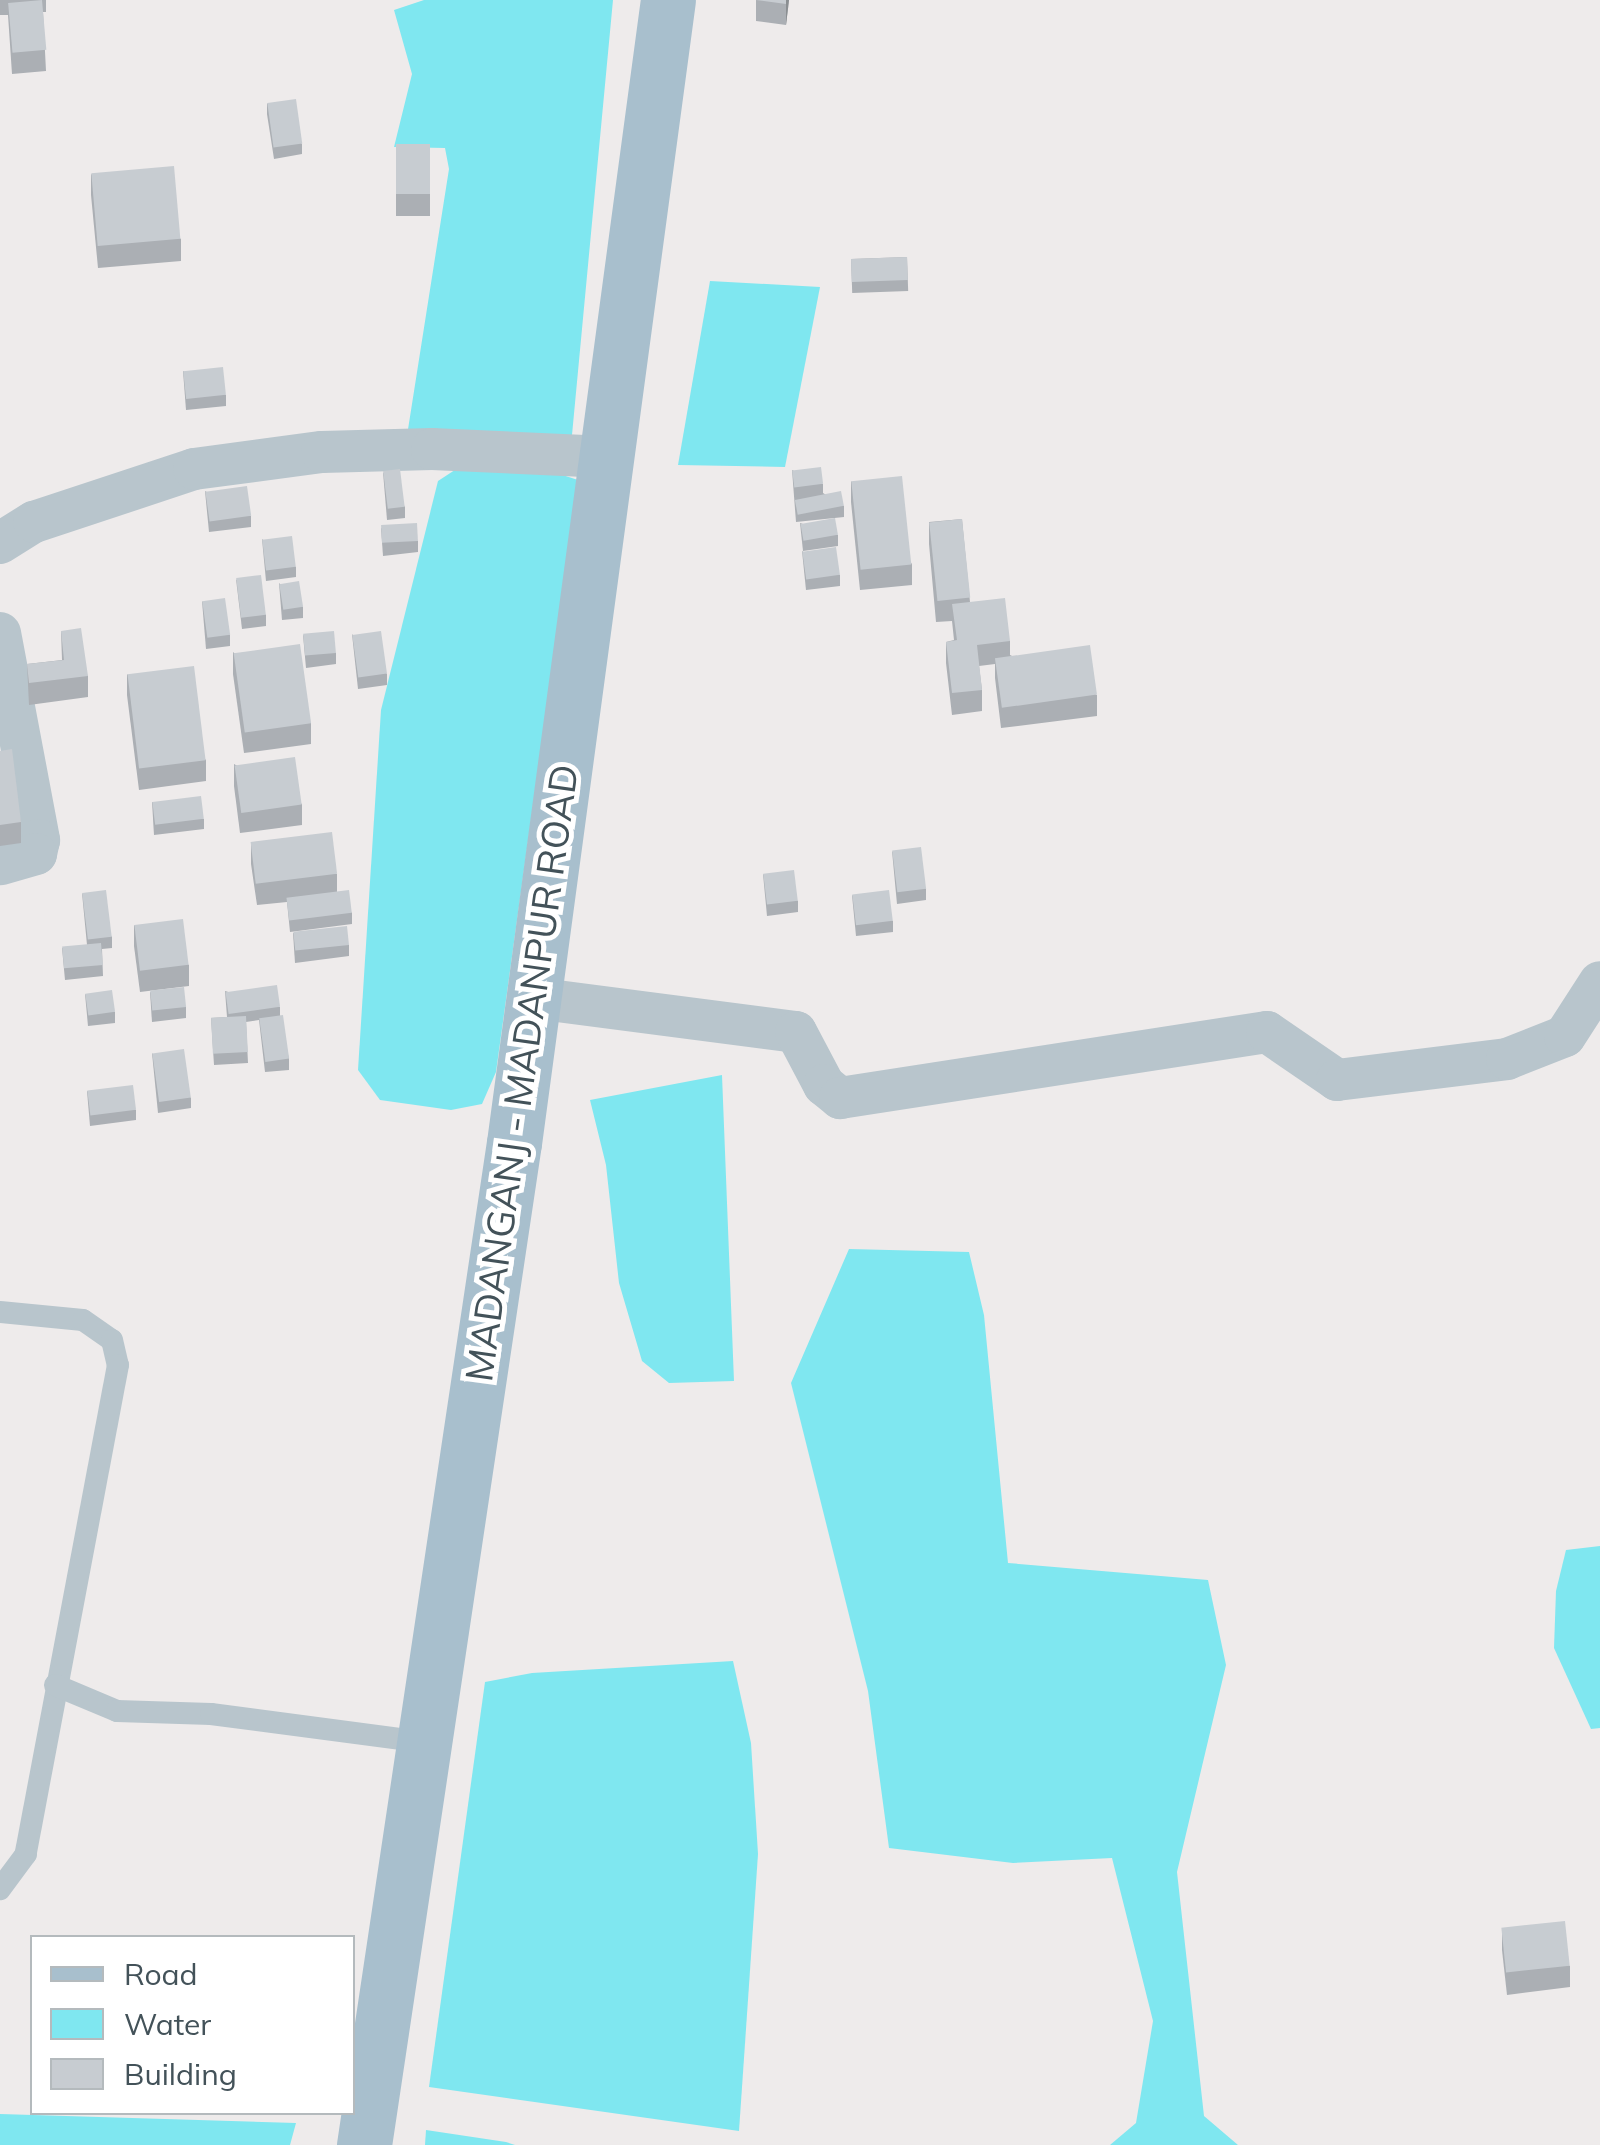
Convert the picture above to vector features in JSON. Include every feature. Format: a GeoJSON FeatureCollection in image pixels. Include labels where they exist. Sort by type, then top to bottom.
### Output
{"type":"FeatureCollection","features":[{"type":"Feature","properties":{"kind":"main road","name":"MADANGANJ - MADANPUR ROAD"},"geometry":{"type":"LineString","coordinates":[[364,2145],[534,998],[668,0]]}},
{"type":"Feature","properties":{"kind":"street"},"geometry":{"type":"LineString","coordinates":[[0,542],[34,522],[194,469],[341,452],[607,457]]}},
{"type":"Feature","properties":{"kind":"street"},"geometry":{"type":"LineString","coordinates":[[0,634],[27,750],[39,840],[36,854],[0,864]]}},
{"type":"Feature","properties":{"kind":"street"},"geometry":{"type":"LineString","coordinates":[[534,998],[796,1032],[824,1085],[840,1098],[1268,1032],[1338,1080],[1506,1059],[1566,1036],[1600,982]]}},
{"type":"Feature","properties":{"kind":"lane"},"geometry":{"type":"LineString","coordinates":[[0,1312],[83,1320],[112,1340],[118,1365],[54,1685],[26,1854],[0,1889]]}},
{"type":"Feature","properties":{"kind":"lane"},"geometry":{"type":"LineString","coordinates":[[54,1685],[118,1711],[211,1714],[424,1742]]}},
{"type":"Feature","properties":{"kind":"water"},"geometry":{"type":"Polygon","coordinates":[[[424,0],[613,0],[572,435],[406,442],[449,169],[445,148],[394,147],[412,74],[394,10],[424,0]]]}},
{"type":"Feature","properties":{"kind":"water"},"geometry":{"type":"Polygon","coordinates":[[[710,281],[820,287],[785,467],[678,465],[710,281]]]}},
{"type":"Feature","properties":{"kind":"water"},"geometry":{"type":"Polygon","coordinates":[[[461,466],[544,469],[578,480],[496,1072],[482,1104],[451,1110],[380,1100],[358,1070],[381,710],[438,481],[461,466]]]}},
{"type":"Feature","properties":{"kind":"water"},"geometry":{"type":"Polygon","coordinates":[[[722,1075],[734,1381],[669,1383],[642,1361],[619,1283],[606,1165],[590,1100],[722,1075]]]}},
{"type":"Feature","properties":{"kind":"water"},"geometry":{"type":"Polygon","coordinates":[[[849,1249],[969,1252],[984,1315],[1008,1563],[1208,1580],[1226,1665],[1177,1872],[1204,2116],[1238,2145],[1110,2145],[1136,2123],[1153,2021],[1112,1858],[1013,1863],[889,1848],[868,1691],[791,1383],[849,1249]]]}},
{"type":"Feature","properties":{"kind":"water"},"geometry":{"type":"Polygon","coordinates":[[[1600,1546],[1600,1728],[1591,1729],[1554,1648],[1556,1591],[1566,1550],[1600,1546]]]}},
{"type":"Feature","properties":{"kind":"water"},"geometry":{"type":"Polygon","coordinates":[[[733,1661],[751,1743],[758,1854],[739,2131],[429,2087],[485,1682],[532,1673],[733,1661]]]}},
{"type":"Feature","properties":{"kind":"water"},"geometry":{"type":"Polygon","coordinates":[[[0,2114],[296,2123],[290,2145],[0,2145],[0,2114]]]}},
{"type":"Feature","properties":{"kind":"water"},"geometry":{"type":"Polygon","coordinates":[[[426,2130],[506,2142],[515,2145],[425,2145],[426,2130]]]}},
{"type":"Feature","properties":{"kind":"building"},"geometry":{"type":"Polygon","coordinates":[[[42,0],[46,50],[12,53],[8,3],[42,0]]]}},
{"type":"Feature","properties":{"kind":"building"},"geometry":{"type":"Polygon","coordinates":[[[296,99],[302,144],[274,148],[267,103],[296,99]]]}},
{"type":"Feature","properties":{"kind":"building"},"geometry":{"type":"Polygon","coordinates":[[[396,144],[430,144],[430,194],[396,194],[396,144]]]}},
{"type":"Feature","properties":{"kind":"building"},"geometry":{"type":"Polygon","coordinates":[[[174,166],[180,239],[98,246],[91,173],[174,166]]]}},
{"type":"Feature","properties":{"kind":"building"},"geometry":{"type":"Polygon","coordinates":[[[907,257],[908,280],[852,282],[851,259],[907,257]]]}},
{"type":"Feature","properties":{"kind":"building"},"geometry":{"type":"Polygon","coordinates":[[[223,367],[226,395],[186,399],[183,371],[223,367]]]}},
{"type":"Feature","properties":{"kind":"building"},"geometry":{"type":"Polygon","coordinates":[[[821,467],[823,484],[794,487],[792,471],[821,467]]]}},
{"type":"Feature","properties":{"kind":"building"},"geometry":{"type":"Polygon","coordinates":[[[400,469],[405,507],[388,509],[383,471],[400,469]]]}},
{"type":"Feature","properties":{"kind":"building"},"geometry":{"type":"Polygon","coordinates":[[[902,476],[911,565],[861,570],[851,481],[902,476]]]}},
{"type":"Feature","properties":{"kind":"building"},"geometry":{"type":"Polygon","coordinates":[[[247,486],[251,516],[210,522],[205,492],[247,486]]]}},
{"type":"Feature","properties":{"kind":"building"},"geometry":{"type":"Polygon","coordinates":[[[841,491],[844,506],[798,515],[795,500],[841,491]]]}},
{"type":"Feature","properties":{"kind":"building"},"geometry":{"type":"Polygon","coordinates":[[[835,518],[838,535],[803,541],[801,524],[835,518]]]}},
{"type":"Feature","properties":{"kind":"building"},"geometry":{"type":"Polygon","coordinates":[[[962,519],[970,598],[937,601],[929,522],[962,519]]]}},
{"type":"Feature","properties":{"kind":"building"},"geometry":{"type":"Polygon","coordinates":[[[417,523],[418,541],[382,543],[381,525],[417,523]]]}},
{"type":"Feature","properties":{"kind":"building"},"geometry":{"type":"Polygon","coordinates":[[[292,536],[296,567],[266,570],[262,540],[292,536]]]}},
{"type":"Feature","properties":{"kind":"building"},"geometry":{"type":"Polygon","coordinates":[[[836,547],[840,575],[806,579],[802,552],[836,547]]]}},
{"type":"Feature","properties":{"kind":"building"},"geometry":{"type":"Polygon","coordinates":[[[261,575],[266,615],[241,618],[236,578],[261,575]]]}},
{"type":"Feature","properties":{"kind":"building"},"geometry":{"type":"Polygon","coordinates":[[[299,581],[303,607],[283,610],[279,584],[299,581]]]}},
{"type":"Feature","properties":{"kind":"building"},"geometry":{"type":"Polygon","coordinates":[[[225,598],[230,635],[207,638],[202,601],[225,598]]]}},
{"type":"Feature","properties":{"kind":"building"},"geometry":{"type":"Polygon","coordinates":[[[1005,598],[1010,641],[977,645],[982,690],[952,693],[946,642],[957,640],[952,604],[1005,598]]]}},
{"type":"Feature","properties":{"kind":"building"},"geometry":{"type":"Polygon","coordinates":[[[81,628],[88,676],[29,683],[27,664],[64,660],[61,631],[81,628]]]}},
{"type":"Feature","properties":{"kind":"building"},"geometry":{"type":"Polygon","coordinates":[[[334,631],[336,653],[305,656],[303,634],[334,631]]]}},
{"type":"Feature","properties":{"kind":"building"},"geometry":{"type":"Polygon","coordinates":[[[381,631],[387,674],[358,678],[352,635],[381,631]]]}},
{"type":"Feature","properties":{"kind":"building"},"geometry":{"type":"Polygon","coordinates":[[[300,644],[311,723],[245,733],[234,653],[300,644]]]}},
{"type":"Feature","properties":{"kind":"building"},"geometry":{"type":"Polygon","coordinates":[[[1090,645],[1097,695],[1002,708],[995,658],[1090,645]]]}},
{"type":"Feature","properties":{"kind":"building"},"geometry":{"type":"Polygon","coordinates":[[[194,666],[206,760],[139,768],[127,674],[194,666]]]}},
{"type":"Feature","properties":{"kind":"building"},"geometry":{"type":"Polygon","coordinates":[[[12,749],[21,822],[0,825],[0,751],[12,749]]]}},
{"type":"Feature","properties":{"kind":"building"},"geometry":{"type":"Polygon","coordinates":[[[295,757],[302,805],[241,813],[235,765],[295,757]]]}},
{"type":"Feature","properties":{"kind":"building"},"geometry":{"type":"Polygon","coordinates":[[[201,796],[204,819],[155,825],[152,802],[201,796]]]}},
{"type":"Feature","properties":{"kind":"building"},"geometry":{"type":"Polygon","coordinates":[[[332,832],[337,874],[256,884],[251,842],[332,832]]]}},
{"type":"Feature","properties":{"kind":"building"},"geometry":{"type":"Polygon","coordinates":[[[921,847],[926,889],[897,892],[892,851],[921,847]]]}},
{"type":"Feature","properties":{"kind":"building"},"geometry":{"type":"Polygon","coordinates":[[[794,870],[798,901],[767,905],[763,874],[794,870]]]}},
{"type":"Feature","properties":{"kind":"building"},"geometry":{"type":"Polygon","coordinates":[[[106,890],[112,937],[88,940],[82,893],[106,890]]]}},
{"type":"Feature","properties":{"kind":"building"},"geometry":{"type":"Polygon","coordinates":[[[349,890],[352,913],[289,921],[286,898],[349,890]]]}},
{"type":"Feature","properties":{"kind":"building"},"geometry":{"type":"Polygon","coordinates":[[[889,890],[893,921],[856,925],[852,895],[889,890]]]}},
{"type":"Feature","properties":{"kind":"building"},"geometry":{"type":"Polygon","coordinates":[[[183,919],[189,965],[140,971],[134,925],[183,919]]]}},
{"type":"Feature","properties":{"kind":"building"},"geometry":{"type":"Polygon","coordinates":[[[347,926],[349,945],[295,951],[293,932],[347,926]]]}},
{"type":"Feature","properties":{"kind":"building"},"geometry":{"type":"Polygon","coordinates":[[[101,943],[103,965],[64,968],[62,946],[101,943]]]}},
{"type":"Feature","properties":{"kind":"building"},"geometry":{"type":"Polygon","coordinates":[[[277,985],[280,1007],[229,1014],[226,992],[277,985]]]}},
{"type":"Feature","properties":{"kind":"building"},"geometry":{"type":"Polygon","coordinates":[[[184,987],[186,1007],[152,1010],[150,991],[184,987]]]}},
{"type":"Feature","properties":{"kind":"building"},"geometry":{"type":"Polygon","coordinates":[[[112,990],[115,1012],[88,1016],[85,994],[112,990]]]}},
{"type":"Feature","properties":{"kind":"building"},"geometry":{"type":"Polygon","coordinates":[[[283,1015],[289,1059],[265,1062],[259,1018],[283,1015]]]}},
{"type":"Feature","properties":{"kind":"building"},"geometry":{"type":"Polygon","coordinates":[[[246,1016],[248,1052],[213,1054],[211,1018],[246,1016]]]}},
{"type":"Feature","properties":{"kind":"building"},"geometry":{"type":"Polygon","coordinates":[[[184,1049],[191,1098],[159,1102],[152,1053],[184,1049]]]}},
{"type":"Feature","properties":{"kind":"building"},"geometry":{"type":"Polygon","coordinates":[[[133,1085],[136,1110],[90,1115],[87,1091],[133,1085]]]}},
{"type":"Feature","properties":{"kind":"building"},"geometry":{"type":"Polygon","coordinates":[[[1565,1921],[1570,1966],[1506,1972],[1501,1928],[1565,1921]]]}}]}
